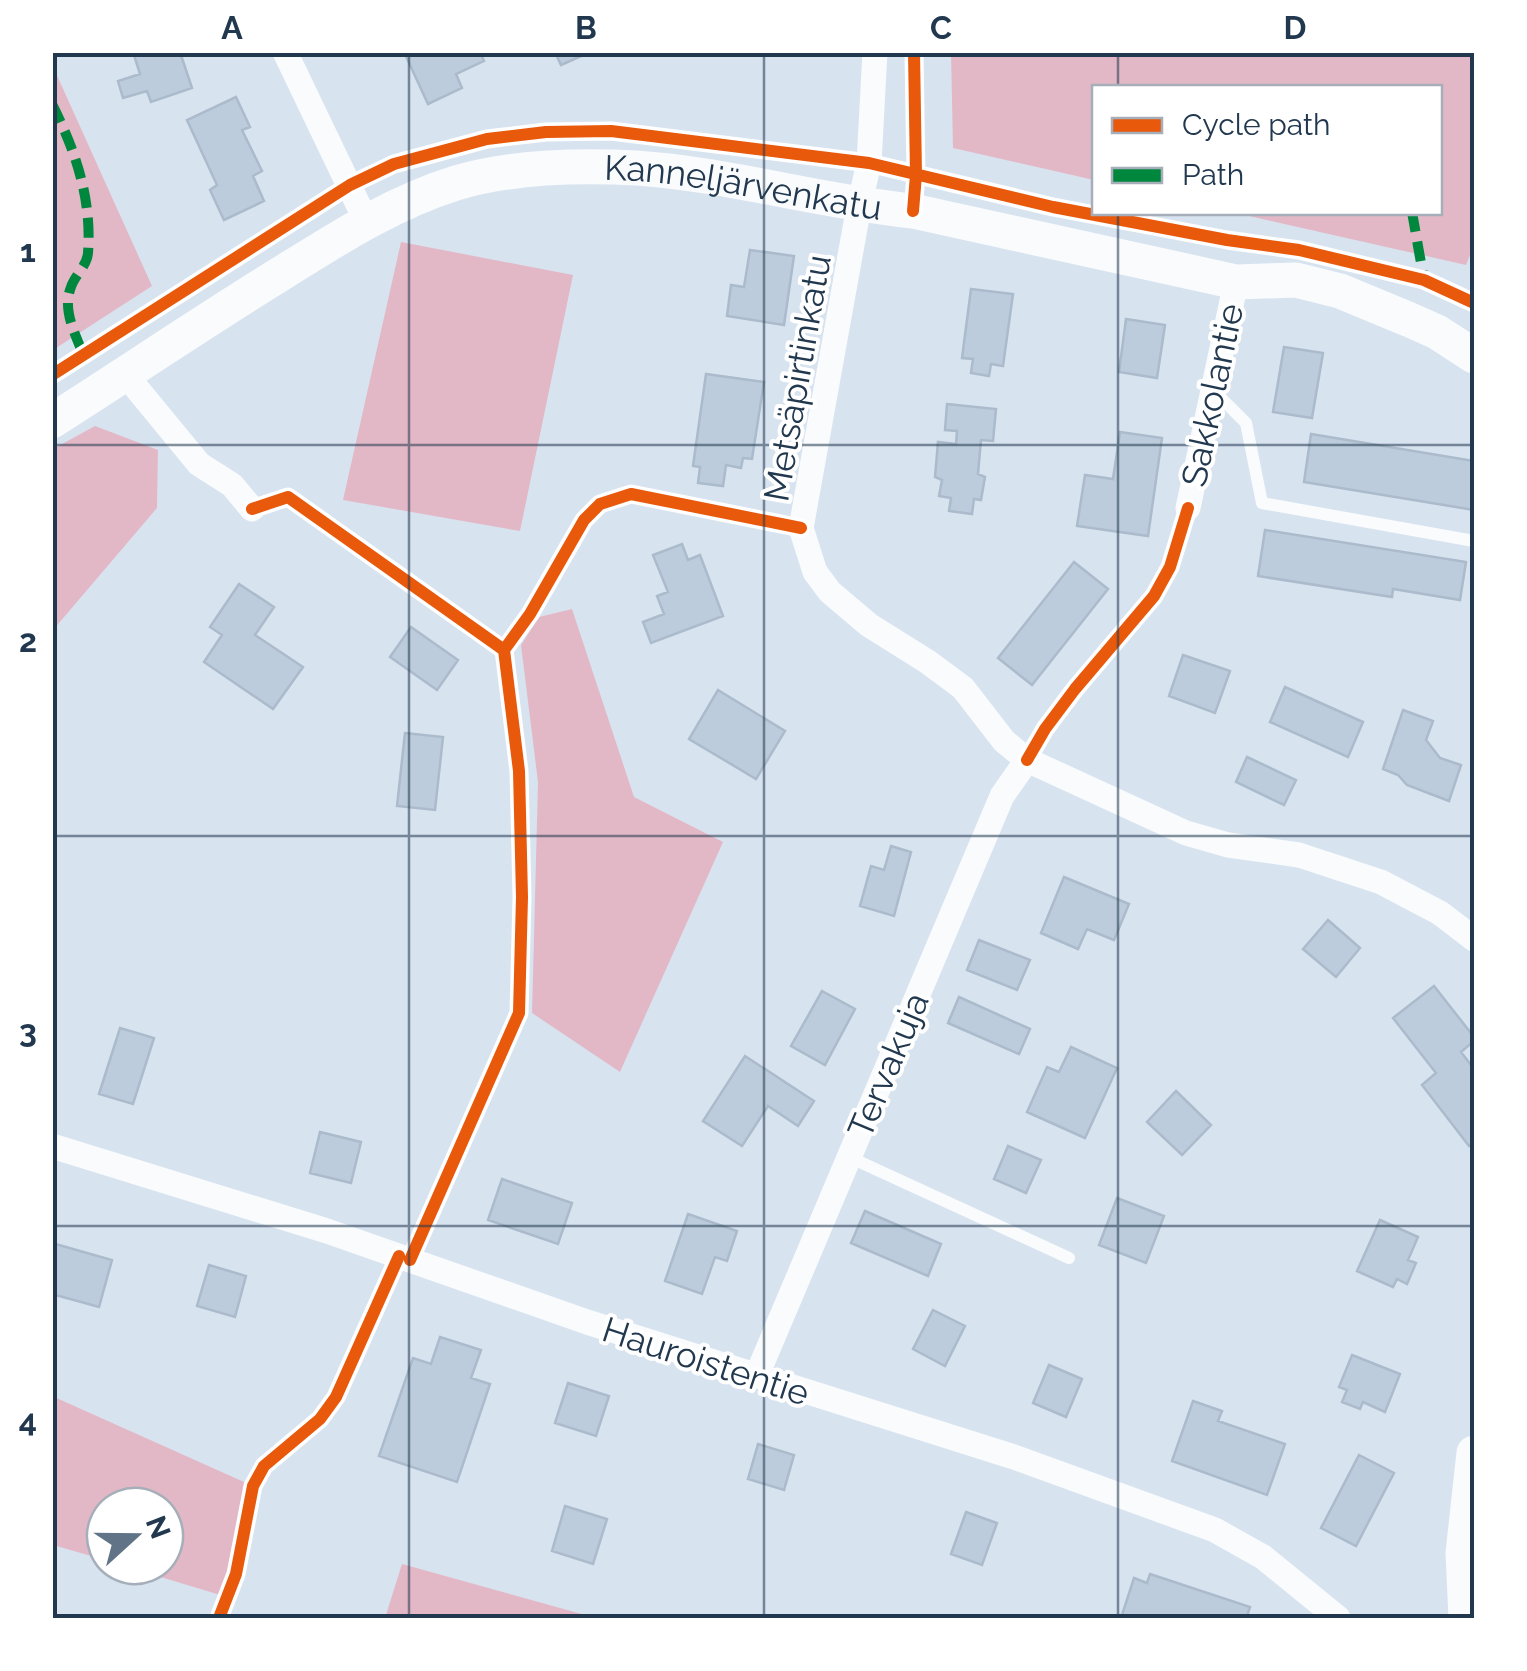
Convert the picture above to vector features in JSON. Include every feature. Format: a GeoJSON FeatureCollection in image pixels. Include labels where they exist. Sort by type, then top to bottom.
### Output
{"type":"FeatureCollection","features":[{"type":"Feature","properties":{"kind":"street"},"geometry":{"type":"LineString","coordinates":[[285,52],[366,221]]}},
{"type":"Feature","properties":{"kind":"street","name":"Metsäpirtinkatu"},"geometry":{"type":"LineString","coordinates":[[875,52],[869,163],[801,528],[815,572],[830,592],[868,625],[963,688],[1004,741],[1027,760],[1186,834],[1228,845],[1299,854],[1381,882],[1440,913],[1474,939]]}},
{"type":"Feature","properties":{"kind":"street","name":"Kanneljärvenkatu"},"geometry":{"type":"LineString","coordinates":[[52,421],[175,340],[401,202],[459,182],[546,168],[638,168],[858,206],[913,211],[1236,282],[1296,280],[1340,291],[1437,332],[1474,356]]}},
{"type":"Feature","properties":{"kind":"street","name":"Sakkolantie"},"geometry":{"type":"LineString","coordinates":[[1188,508],[1236,282]]}},
{"type":"Feature","properties":{"kind":"street"},"geometry":{"type":"LineString","coordinates":[[126,374],[198,464],[232,485],[252,509]]}},
{"type":"Feature","properties":{"kind":"street","name":"Tervakuja"},"geometry":{"type":"LineString","coordinates":[[757,1375],[995,812],[1027,760]]}},
{"type":"Feature","properties":{"kind":"street","name":"Hauroistentie"},"geometry":{"type":"LineString","coordinates":[[52,1146],[328,1231],[587,1322],[1014,1457],[1215,1530],[1263,1557],[1338,1618]]}},
{"type":"Feature","properties":{"kind":"street"},"geometry":{"type":"LineString","coordinates":[[1466,1618],[1463,1552],[1474,1453]]}},
{"type":"Feature","properties":{"kind":"lane"},"geometry":{"type":"LineString","coordinates":[[1214,391],[1246,424],[1262,503],[1474,541]]}},
{"type":"Feature","properties":{"kind":"lane"},"geometry":{"type":"LineString","coordinates":[[849,1157],[1069,1258]]}},
{"type":"Feature","properties":{"kind":"shaded area"},"geometry":{"type":"Polygon","coordinates":[[[951,53],[1474,53],[1474,245],[1466,265],[1245,215],[1442,215],[1442,85],[1092,85],[1092,180],[953,148],[951,53]]]}},
{"type":"Feature","properties":{"kind":"shaded area"},"geometry":{"type":"Polygon","coordinates":[[[53,54],[55,71],[152,286],[53,350],[53,54]]]}},
{"type":"Feature","properties":{"kind":"shaded area"},"geometry":{"type":"Polygon","coordinates":[[[401,242],[573,275],[520,531],[343,500],[401,242]]]}},
{"type":"Feature","properties":{"kind":"shaded area"},"geometry":{"type":"Polygon","coordinates":[[[95,426],[158,450],[157,508],[53,630],[53,449],[95,426]]]}},
{"type":"Feature","properties":{"kind":"shaded area"},"geometry":{"type":"Polygon","coordinates":[[[572,609],[634,797],[723,842],[620,1072],[532,1013],[538,782],[521,645],[539,617],[572,609]]]}},
{"type":"Feature","properties":{"kind":"shaded area"},"geometry":{"type":"Polygon","coordinates":[[[52,1396],[253,1486],[236,1574],[227,1597],[185,1584],[185,1486],[85,1486],[85,1554],[53,1545],[52,1396]]]}},
{"type":"Feature","properties":{"kind":"shaded area"},"geometry":{"type":"Polygon","coordinates":[[[402,1564],[596,1618],[385,1618],[402,1564]]]}},
{"type":"Feature","properties":{"kind":"building"},"geometry":{"type":"Polygon","coordinates":[[[133,52],[180,52],[192,88],[151,102],[147,91],[123,98],[118,81],[140,74],[133,52]]]}},
{"type":"Feature","properties":{"kind":"building"},"geometry":{"type":"Polygon","coordinates":[[[404,52],[480,52],[484,61],[456,74],[462,88],[428,104],[404,52]]]}},
{"type":"Feature","properties":{"kind":"building"},"geometry":{"type":"Polygon","coordinates":[[[555,52],[590,52],[561,65],[555,52]]]}},
{"type":"Feature","properties":{"kind":"building"},"geometry":{"type":"Polygon","coordinates":[[[236,97],[250,127],[242,130],[262,171],[253,176],[264,201],[224,220],[210,190],[217,185],[187,120],[236,97]]]}},
{"type":"Feature","properties":{"kind":"building"},"geometry":{"type":"Polygon","coordinates":[[[750,250],[794,256],[784,325],[727,316],[731,285],[744,287],[750,250]]]}},
{"type":"Feature","properties":{"kind":"building"},"geometry":{"type":"Polygon","coordinates":[[[971,289],[1013,294],[1003,366],[991,364],[989,376],[971,373],[973,359],[962,358],[971,289]]]}},
{"type":"Feature","properties":{"kind":"building"},"geometry":{"type":"Polygon","coordinates":[[[1126,319],[1165,325],[1157,378],[1119,372],[1126,319]]]}},
{"type":"Feature","properties":{"kind":"building"},"geometry":{"type":"Polygon","coordinates":[[[1284,347],[1323,353],[1312,418],[1273,412],[1284,347]]]}},
{"type":"Feature","properties":{"kind":"building"},"geometry":{"type":"Polygon","coordinates":[[[706,374],[764,382],[752,459],[743,458],[741,468],[726,465],[723,486],[698,483],[700,467],[693,466],[706,374]]]}},
{"type":"Feature","properties":{"kind":"building"},"geometry":{"type":"Polygon","coordinates":[[[947,404],[996,409],[993,441],[981,440],[978,474],[985,477],[981,500],[974,499],[972,514],[949,511],[951,498],[939,496],[942,480],[935,477],[938,442],[956,444],[957,431],[945,430],[947,404]]]}},
{"type":"Feature","properties":{"kind":"building"},"geometry":{"type":"Polygon","coordinates":[[[1120,432],[1162,438],[1148,536],[1077,526],[1085,475],[1113,479],[1120,432]]]}},
{"type":"Feature","properties":{"kind":"building"},"geometry":{"type":"Polygon","coordinates":[[[1311,434],[1474,461],[1474,510],[1304,482],[1311,434]]]}},
{"type":"Feature","properties":{"kind":"building"},"geometry":{"type":"Polygon","coordinates":[[[1265,530],[1466,562],[1460,600],[1393,589],[1392,597],[1258,576],[1265,530]]]}},
{"type":"Feature","properties":{"kind":"building"},"geometry":{"type":"Polygon","coordinates":[[[682,544],[688,560],[700,555],[723,616],[651,643],[643,622],[664,614],[657,596],[668,592],[653,555],[682,544]]]}},
{"type":"Feature","properties":{"kind":"building"},"geometry":{"type":"Polygon","coordinates":[[[1074,562],[1108,589],[1032,685],[998,658],[1074,562]]]}},
{"type":"Feature","properties":{"kind":"building"},"geometry":{"type":"Polygon","coordinates":[[[239,584],[274,607],[255,635],[303,667],[273,709],[204,662],[222,635],[210,627],[239,584]]]}},
{"type":"Feature","properties":{"kind":"building"},"geometry":{"type":"Polygon","coordinates":[[[411,627],[458,660],[437,690],[390,657],[411,627]]]}},
{"type":"Feature","properties":{"kind":"building"},"geometry":{"type":"Polygon","coordinates":[[[1183,655],[1230,671],[1215,713],[1169,696],[1183,655]]]}},
{"type":"Feature","properties":{"kind":"building"},"geometry":{"type":"Polygon","coordinates":[[[1285,687],[1363,722],[1348,757],[1270,722],[1285,687]]]}},
{"type":"Feature","properties":{"kind":"building"},"geometry":{"type":"Polygon","coordinates":[[[718,690],[785,731],[756,779],[689,739],[718,690]]]}},
{"type":"Feature","properties":{"kind":"building"},"geometry":{"type":"Polygon","coordinates":[[[1403,710],[1433,721],[1426,740],[1440,758],[1461,765],[1449,801],[1407,785],[1398,775],[1383,769],[1403,710]]]}},
{"type":"Feature","properties":{"kind":"building"},"geometry":{"type":"Polygon","coordinates":[[[405,733],[443,737],[435,810],[397,806],[405,733]]]}},
{"type":"Feature","properties":{"kind":"building"},"geometry":{"type":"Polygon","coordinates":[[[1247,757],[1296,780],[1284,805],[1236,782],[1247,757]]]}},
{"type":"Feature","properties":{"kind":"building"},"geometry":{"type":"Polygon","coordinates":[[[891,846],[911,852],[894,916],[860,906],[871,866],[884,870],[891,846]]]}},
{"type":"Feature","properties":{"kind":"building"},"geometry":{"type":"Polygon","coordinates":[[[1064,877],[1129,904],[1114,940],[1087,929],[1078,949],[1041,933],[1064,877]]]}},
{"type":"Feature","properties":{"kind":"building"},"geometry":{"type":"Polygon","coordinates":[[[1328,920],[1360,948],[1336,977],[1303,949],[1328,920]]]}},
{"type":"Feature","properties":{"kind":"building"},"geometry":{"type":"Polygon","coordinates":[[[979,940],[1030,960],[1017,990],[967,970],[979,940]]]}},
{"type":"Feature","properties":{"kind":"building"},"geometry":{"type":"Polygon","coordinates":[[[1434,986],[1474,1037],[1461,1052],[1474,1069],[1474,1142],[1469,1146],[1422,1085],[1436,1073],[1393,1018],[1434,986]]]}},
{"type":"Feature","properties":{"kind":"building"},"geometry":{"type":"Polygon","coordinates":[[[822,991],[855,1009],[825,1065],[791,1046],[822,991]]]}},
{"type":"Feature","properties":{"kind":"building"},"geometry":{"type":"Polygon","coordinates":[[[959,997],[1030,1029],[1019,1054],[948,1023],[959,997]]]}},
{"type":"Feature","properties":{"kind":"building"},"geometry":{"type":"Polygon","coordinates":[[[120,1028],[154,1038],[133,1104],[99,1094],[120,1028]]]}},
{"type":"Feature","properties":{"kind":"building"},"geometry":{"type":"Polygon","coordinates":[[[1071,1047],[1117,1068],[1085,1138],[1027,1112],[1047,1067],[1059,1072],[1071,1047]]]}},
{"type":"Feature","properties":{"kind":"building"},"geometry":{"type":"Polygon","coordinates":[[[745,1056],[814,1101],[798,1126],[768,1106],[742,1146],[703,1121],[745,1056]]]}},
{"type":"Feature","properties":{"kind":"building"},"geometry":{"type":"Polygon","coordinates":[[[1176,1091],[1211,1125],[1182,1155],[1147,1122],[1176,1091]]]}},
{"type":"Feature","properties":{"kind":"building"},"geometry":{"type":"Polygon","coordinates":[[[320,1132],[361,1142],[351,1183],[310,1173],[320,1132]]]}},
{"type":"Feature","properties":{"kind":"building"},"geometry":{"type":"Polygon","coordinates":[[[1008,1146],[1041,1160],[1026,1193],[994,1179],[1008,1146]]]}},
{"type":"Feature","properties":{"kind":"building"},"geometry":{"type":"Polygon","coordinates":[[[502,1179],[572,1203],[558,1244],[488,1220],[502,1179]]]}},
{"type":"Feature","properties":{"kind":"building"},"geometry":{"type":"Polygon","coordinates":[[[1117,1198],[1164,1216],[1146,1263],[1099,1245],[1117,1198]]]}},
{"type":"Feature","properties":{"kind":"building"},"geometry":{"type":"Polygon","coordinates":[[[865,1211],[941,1244],[928,1276],[851,1243],[865,1211]]]}},
{"type":"Feature","properties":{"kind":"building"},"geometry":{"type":"Polygon","coordinates":[[[688,1214],[737,1231],[727,1261],[715,1257],[702,1294],[665,1281],[688,1214]]]}},
{"type":"Feature","properties":{"kind":"building"},"geometry":{"type":"Polygon","coordinates":[[[1380,1220],[1418,1237],[1408,1260],[1416,1263],[1407,1284],[1397,1279],[1393,1287],[1357,1271],[1380,1220]]]}},
{"type":"Feature","properties":{"kind":"building"},"geometry":{"type":"Polygon","coordinates":[[[52,1243],[112,1260],[99,1307],[52,1294],[52,1243]]]}},
{"type":"Feature","properties":{"kind":"building"},"geometry":{"type":"Polygon","coordinates":[[[209,1265],[246,1276],[235,1317],[197,1306],[209,1265]]]}},
{"type":"Feature","properties":{"kind":"building"},"geometry":{"type":"Polygon","coordinates":[[[933,1310],[965,1326],[945,1366],[913,1349],[933,1310]]]}},
{"type":"Feature","properties":{"kind":"building"},"geometry":{"type":"Polygon","coordinates":[[[440,1337],[481,1350],[471,1378],[490,1384],[457,1482],[379,1456],[413,1358],[431,1364],[440,1337]]]}},
{"type":"Feature","properties":{"kind":"building"},"geometry":{"type":"Polygon","coordinates":[[[1352,1355],[1400,1374],[1385,1412],[1363,1402],[1360,1409],[1342,1402],[1347,1390],[1339,1387],[1352,1355]]]}},
{"type":"Feature","properties":{"kind":"building"},"geometry":{"type":"Polygon","coordinates":[[[1049,1365],[1082,1379],[1066,1417],[1033,1403],[1049,1365]]]}},
{"type":"Feature","properties":{"kind":"building"},"geometry":{"type":"Polygon","coordinates":[[[568,1383],[609,1396],[596,1436],[555,1423],[568,1383]]]}},
{"type":"Feature","properties":{"kind":"building"},"geometry":{"type":"Polygon","coordinates":[[[1193,1401],[1222,1411],[1218,1421],[1285,1444],[1267,1495],[1172,1461],[1193,1401]]]}},
{"type":"Feature","properties":{"kind":"building"},"geometry":{"type":"Polygon","coordinates":[[[758,1444],[794,1455],[784,1490],[748,1479],[758,1444]]]}},
{"type":"Feature","properties":{"kind":"building"},"geometry":{"type":"Polygon","coordinates":[[[1359,1455],[1394,1473],[1356,1546],[1321,1528],[1359,1455]]]}},
{"type":"Feature","properties":{"kind":"building"},"geometry":{"type":"Polygon","coordinates":[[[565,1506],[607,1519],[593,1564],[552,1551],[565,1506]]]}},
{"type":"Feature","properties":{"kind":"building"},"geometry":{"type":"Polygon","coordinates":[[[966,1512],[997,1523],[982,1565],[951,1554],[966,1512]]]}},
{"type":"Feature","properties":{"kind":"building"},"geometry":{"type":"Polygon","coordinates":[[[1150,1574],[1250,1607],[1247,1616],[1253,1618],[1121,1618],[1134,1578],[1147,1583],[1150,1574]]]}},
{"type":"Feature","properties":{"kind":"marked path"},"geometry":{"type":"LineString","coordinates":[[52,104],[75,158],[85,195],[87,258],[71,287],[68,304],[83,354]]}},
{"type":"Feature","properties":{"kind":"marked path"},"geometry":{"type":"LineString","coordinates":[[1413,215],[1424,280]]}},
{"type":"Feature","properties":{"kind":"cycle path"},"geometry":{"type":"LineString","coordinates":[[913,211],[914,52]]}},
{"type":"Feature","properties":{"kind":"cycle path"},"geometry":{"type":"LineString","coordinates":[[52,375],[350,185],[394,164],[487,139],[546,132],[611,131],[869,163],[1092,214]]}},
{"type":"Feature","properties":{"kind":"cycle path"},"geometry":{"type":"LineString","coordinates":[[1095,215],[1299,250],[1424,280],[1474,303]]}},
{"type":"Feature","properties":{"kind":"cycle path"},"geometry":{"type":"LineString","coordinates":[[504,650],[530,614],[584,520],[600,504],[631,494],[801,528]]}},
{"type":"Feature","properties":{"kind":"cycle path"},"geometry":{"type":"LineString","coordinates":[[252,509],[288,497],[504,650],[519,771],[519,1013],[410,1260]]}},
{"type":"Feature","properties":{"kind":"cycle path"},"geometry":{"type":"LineString","coordinates":[[1027,760],[1075,689],[1154,596],[1170,567],[1188,508]]}},
{"type":"Feature","properties":{"kind":"cycle path"},"geometry":{"type":"LineString","coordinates":[[219,1618],[236,1574],[253,1486],[264,1466],[320,1419],[336,1397],[399,1256]]}}]}
